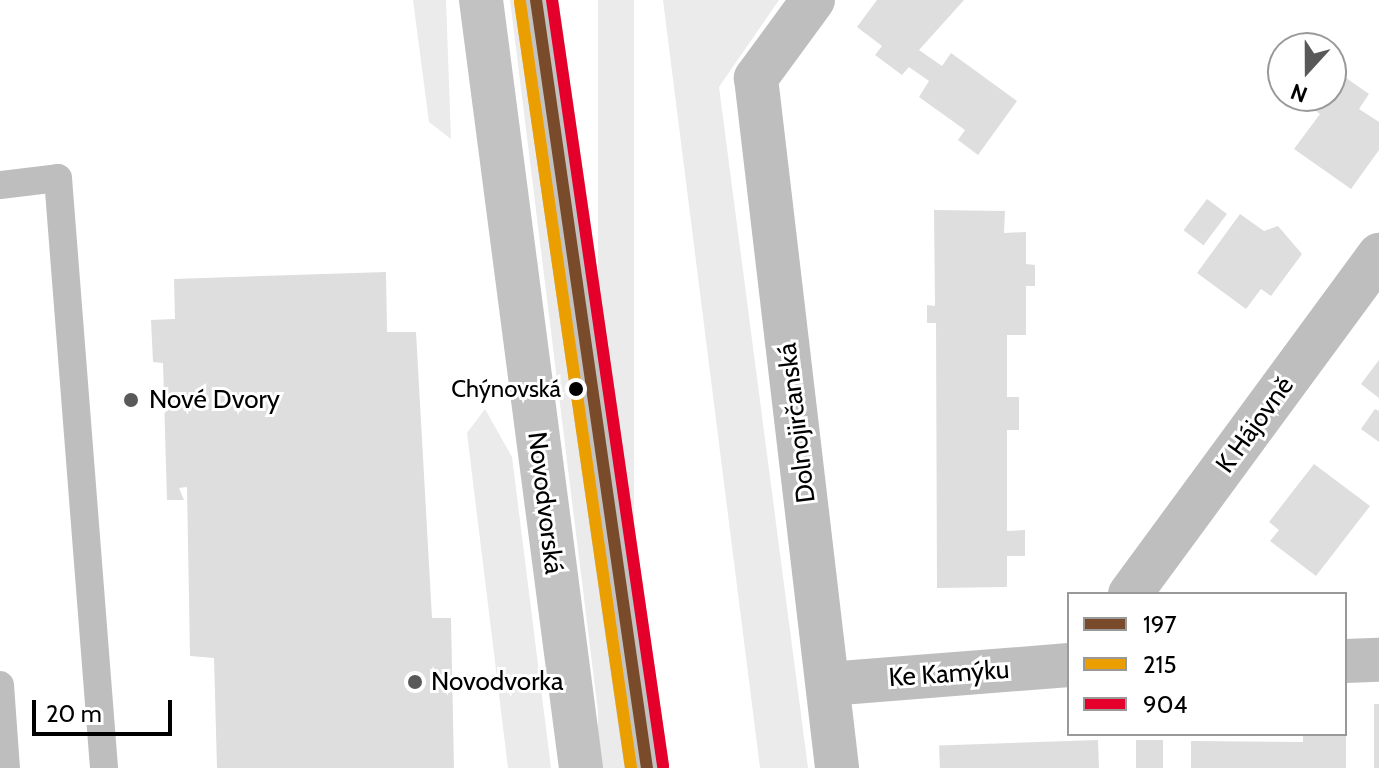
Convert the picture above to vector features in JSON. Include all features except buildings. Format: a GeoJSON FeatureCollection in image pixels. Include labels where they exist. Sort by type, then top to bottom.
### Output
{"type":"FeatureCollection","features":[{"type":"Feature","properties":{"kind":"main road","name":"Novodvorská"},"geometry":{"type":"LineString","coordinates":[[481,0],[581,768]]}},
{"type":"Feature","properties":{"kind":"main road"},"geometry":{"type":"LineString","coordinates":[[536,0],[647,768]]}},
{"type":"Feature","properties":{"kind":"street","name":"Dolnojirčanská"},"geometry":{"type":"LineString","coordinates":[[813,0],[756,78],[837,768]]}},
{"type":"Feature","properties":{"kind":"street","name":"K Hájovně"},"geometry":{"type":"LineString","coordinates":[[1131,592],[1379,255]]}},
{"type":"Feature","properties":{"kind":"street"},"geometry":{"type":"LineString","coordinates":[[1347,661],[1379,660]]}},
{"type":"Feature","properties":{"kind":"street","name":"Ke Kamýku"},"geometry":{"type":"LineString","coordinates":[[828,684],[1067,665]]}},
{"type":"Feature","properties":{"kind":"lane"},"geometry":{"type":"LineString","coordinates":[[0,185],[58,178],[104,768]]}},
{"type":"Feature","properties":{"kind":"lane"},"geometry":{"type":"LineString","coordinates":[[0,685],[6,768]]}},
{"type":"Feature","properties":{"kind":"shaded area"},"geometry":{"type":"Polygon","coordinates":[[[413,0],[446,0],[451,139],[429,122],[413,0]]]}},
{"type":"Feature","properties":{"kind":"shaded area"},"geometry":{"type":"Polygon","coordinates":[[[510,0],[524,0],[628,768],[605,768],[510,0]]]}},
{"type":"Feature","properties":{"kind":"shaded area"},"geometry":{"type":"Polygon","coordinates":[[[598,0],[634,0],[634,768],[598,768],[598,0]]]}},
{"type":"Feature","properties":{"kind":"shaded area"},"geometry":{"type":"Polygon","coordinates":[[[663,0],[779,0],[719,87],[808,768],[760,768],[663,0]]]}},
{"type":"Feature","properties":{"kind":"shaded area"},"geometry":{"type":"Polygon","coordinates":[[[485,409],[512,457],[551,768],[508,768],[467,433],[485,409]]]}},
{"type":"Feature","properties":{"kind":"transit line","name":"197"},"geometry":{"type":"LineString","coordinates":[[536,0],[647,768]]}},
{"type":"Feature","properties":{"kind":"transit line","name":"904"},"geometry":{"type":"LineString","coordinates":[[552,0],[663,766]]}},
{"type":"Feature","properties":{"kind":"transit line","name":"215"},"geometry":{"type":"LineString","coordinates":[[520,2],[631,768]]}},
{"type":"Feature","properties":{"kind":"place","name":"Chýnovská"},"geometry":{"type":"Point","coordinates":[576,389]}},
{"type":"Feature","properties":{"kind":"place","name":"Nové Dvory"},"geometry":{"type":"Point","coordinates":[131,400]}},
{"type":"Feature","properties":{"kind":"place","name":"Novodvorka"},"geometry":{"type":"Point","coordinates":[415,682]}}]}
